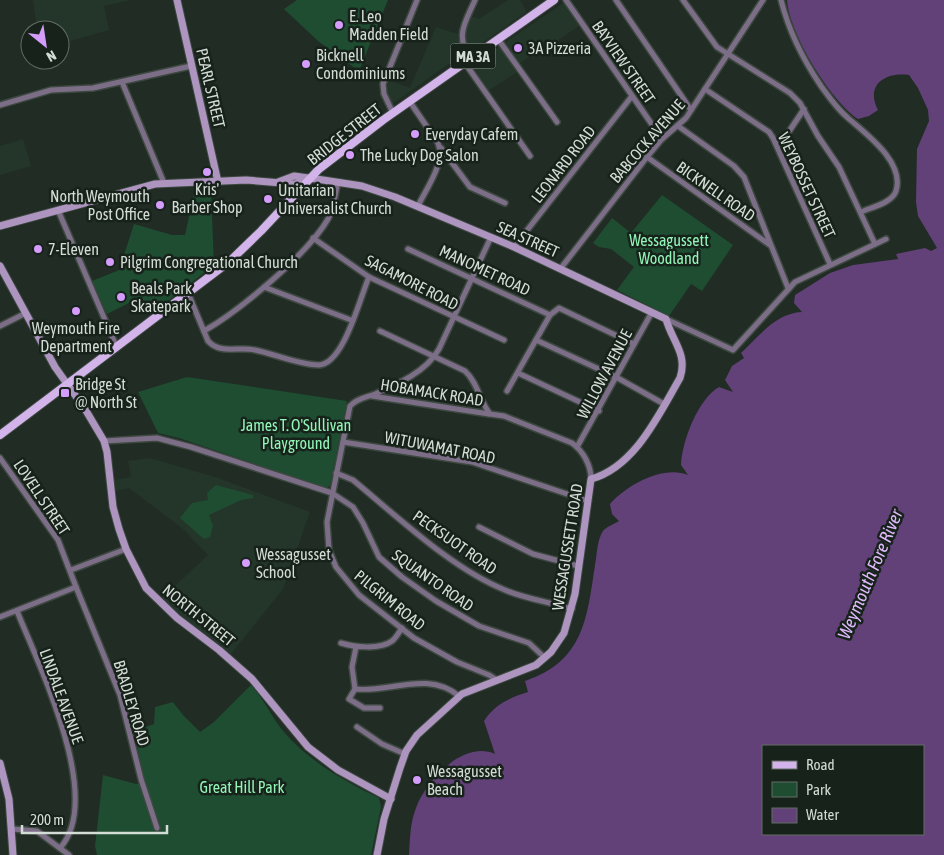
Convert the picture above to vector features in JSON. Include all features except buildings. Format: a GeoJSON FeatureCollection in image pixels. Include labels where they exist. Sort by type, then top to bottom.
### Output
{"type":"FeatureCollection","features":[{"type":"Feature","properties":{"kind":"main road","name":"BRIDGE STREET"},"geometry":{"type":"LineString","coordinates":[[0,435],[117,348],[247,246],[319,169],[393,113],[554,0]]}},
{"type":"Feature","properties":{"kind":"street","name":"PEARL STREET"},"geometry":{"type":"LineString","coordinates":[[177,0],[218,182]]}},
{"type":"Feature","properties":{"kind":"street"},"geometry":{"type":"LineString","coordinates":[[393,113],[384,94],[384,84],[417,0]]}},
{"type":"Feature","properties":{"kind":"street"},"geometry":{"type":"LineString","coordinates":[[475,0],[461,35],[468,61],[530,156]]}},
{"type":"Feature","properties":{"kind":"street","name":"BAYVIEW STREET"},"geometry":{"type":"LineString","coordinates":[[566,0],[662,139]]}},
{"type":"Feature","properties":{"kind":"street"},"geometry":{"type":"LineString","coordinates":[[616,0],[691,110]]}},
{"type":"Feature","properties":{"kind":"street"},"geometry":{"type":"LineString","coordinates":[[683,0],[712,42],[790,93],[804,109],[822,142],[839,166],[874,244]]}},
{"type":"Feature","properties":{"kind":"street","name":"BABCOCK AVENUE"},"geometry":{"type":"LineString","coordinates":[[561,268],[646,157],[662,139],[678,126],[691,110],[763,0]]}},
{"type":"Feature","properties":{"kind":"street"},"geometry":{"type":"LineString","coordinates":[[781,0],[795,43],[817,79],[840,111],[875,141],[893,166],[897,184],[894,195],[888,200],[861,212]]}},
{"type":"Feature","properties":{"kind":"street"},"geometry":{"type":"LineString","coordinates":[[498,39],[557,122]]}},
{"type":"Feature","properties":{"kind":"street"},"geometry":{"type":"LineString","coordinates":[[0,104],[51,90],[93,88],[191,66]]}},
{"type":"Feature","properties":{"kind":"street"},"geometry":{"type":"LineString","coordinates":[[122,82],[164,183]]}},
{"type":"Feature","properties":{"kind":"street","name":"WEYBOSSET STREET"},"geometry":{"type":"LineString","coordinates":[[705,89],[768,132],[776,142],[830,264]]}},
{"type":"Feature","properties":{"kind":"street","name":"LEONARD ROAD"},"geometry":{"type":"LineString","coordinates":[[514,247],[632,96]]}},
{"type":"Feature","properties":{"kind":"street"},"geometry":{"type":"LineString","coordinates":[[410,102],[439,146],[470,187],[505,203]]}},
{"type":"Feature","properties":{"kind":"street"},"geometry":{"type":"LineString","coordinates":[[776,142],[786,136],[804,109]]}},
{"type":"Feature","properties":{"kind":"street"},"geometry":{"type":"LineString","coordinates":[[678,126],[740,172],[750,188],[770,245],[788,288],[803,277],[886,238]]}},
{"type":"Feature","properties":{"kind":"street"},"geometry":{"type":"LineString","coordinates":[[418,206],[439,160],[439,146]]}},
{"type":"Feature","properties":{"kind":"street","name":"BICKNELL ROAD"},"geometry":{"type":"LineString","coordinates":[[646,157],[770,245]]}},
{"type":"Feature","properties":{"kind":"street","name":"SEA STREET"},"geometry":{"type":"LineString","coordinates":[[278,182],[290,177],[362,186],[418,206],[561,268],[727,349],[733,350],[737,348],[788,288]]}},
{"type":"Feature","properties":{"kind":"street","name":"SEA STREET"},"geometry":{"type":"LineString","coordinates":[[0,226],[129,190],[164,183],[278,182],[286,184],[309,180]]}},
{"type":"Feature","properties":{"kind":"street"},"geometry":{"type":"LineString","coordinates":[[204,331],[264,287],[313,238],[330,213],[338,182]]}},
{"type":"Feature","properties":{"kind":"street"},"geometry":{"type":"LineString","coordinates":[[286,184],[291,191],[290,201]]}},
{"type":"Feature","properties":{"kind":"street"},"geometry":{"type":"LineString","coordinates":[[58,210],[117,348]]}},
{"type":"Feature","properties":{"kind":"street"},"geometry":{"type":"LineString","coordinates":[[371,396],[419,371],[435,356],[491,237]]}},
{"type":"Feature","properties":{"kind":"street","name":"SAGAMORE ROAD"},"geometry":{"type":"LineString","coordinates":[[313,238],[369,277],[504,340]]}},
{"type":"Feature","properties":{"kind":"street","name":"MANOMET ROAD"},"geometry":{"type":"LineString","coordinates":[[408,249],[550,315]]}},
{"type":"Feature","properties":{"kind":"street","name":"NORTH STREET"},"geometry":{"type":"LineString","coordinates":[[0,266],[24,314],[66,385],[85,409],[104,442],[107,452],[113,507],[126,549],[146,588],[159,602],[242,669],[308,747],[338,770],[391,799]]}},
{"type":"Feature","properties":{"kind":"street"},"geometry":{"type":"LineString","coordinates":[[188,293],[204,331],[214,347],[229,350],[246,347],[317,365],[328,361],[340,349],[369,277]]}},
{"type":"Feature","properties":{"kind":"street"},"geometry":{"type":"LineString","coordinates":[[264,287],[351,320]]}},
{"type":"Feature","properties":{"kind":"street"},"geometry":{"type":"LineString","coordinates":[[507,392],[550,315],[556,310],[562,309],[634,344]]}},
{"type":"Feature","properties":{"kind":"street","name":"WILLOW AVENUE"},"geometry":{"type":"LineString","coordinates":[[577,447],[599,412],[652,312]]}},
{"type":"Feature","properties":{"kind":"street"},"geometry":{"type":"LineString","coordinates":[[0,326],[24,314]]}},
{"type":"Feature","properties":{"kind":"street"},"geometry":{"type":"LineString","coordinates":[[591,479],[608,472],[638,446],[680,378],[684,364],[681,350],[666,319]]}},
{"type":"Feature","properties":{"kind":"street"},"geometry":{"type":"LineString","coordinates":[[380,331],[469,374],[480,400],[490,414],[547,432],[577,447]]}},
{"type":"Feature","properties":{"kind":"street"},"geometry":{"type":"LineString","coordinates":[[536,340],[616,378],[664,404]]}},
{"type":"Feature","properties":{"kind":"street"},"geometry":{"type":"LineString","coordinates":[[518,373],[599,412]]}},
{"type":"Feature","properties":{"kind":"street","name":"HOBAMACK ROAD"},"geometry":{"type":"LineString","coordinates":[[371,396],[490,414]]}},
{"type":"Feature","properties":{"kind":"street","name":"PILGRIM ROAD"},"geometry":{"type":"LineString","coordinates":[[371,396],[362,397],[350,406],[336,473],[327,540],[336,567],[358,595],[402,628],[444,656],[497,680]]}},
{"type":"Feature","properties":{"kind":"street"},"geometry":{"type":"LineString","coordinates":[[471,411],[480,400]]}},
{"type":"Feature","properties":{"kind":"street"},"geometry":{"type":"LineString","coordinates":[[104,442],[157,438],[332,493]]}},
{"type":"Feature","properties":{"kind":"street","name":"WITUWAMAT ROAD"},"geometry":{"type":"LineString","coordinates":[[343,442],[478,464],[588,501]]}},
{"type":"Feature","properties":{"kind":"street","name":"WESSAGUSSETT ROAD"},"geometry":{"type":"LineString","coordinates":[[377,855],[384,819],[405,754],[418,735],[459,696],[532,668],[545,658],[564,633],[572,609],[591,479],[589,466],[577,447]]}},
{"type":"Feature","properties":{"kind":"street","name":"LOVELL STREET"},"geometry":{"type":"LineString","coordinates":[[0,458],[58,540],[76,587]]}},
{"type":"Feature","properties":{"kind":"street","name":"PECKSUOT ROAD"},"geometry":{"type":"LineString","coordinates":[[336,473],[353,480],[444,554],[485,580],[506,591],[572,609]]}},
{"type":"Feature","properties":{"kind":"street","name":"SQUANTO ROAD"},"geometry":{"type":"LineString","coordinates":[[332,493],[353,507],[364,523],[379,557],[402,577],[436,601],[479,626],[529,643],[545,658]]}},
{"type":"Feature","properties":{"kind":"street"},"geometry":{"type":"LineString","coordinates":[[479,527],[533,554],[578,566]]}},
{"type":"Feature","properties":{"kind":"street"},"geometry":{"type":"LineString","coordinates":[[70,570],[126,549]]}},
{"type":"Feature","properties":{"kind":"street"},"geometry":{"type":"LineString","coordinates":[[0,617],[76,587]]}},
{"type":"Feature","properties":{"kind":"street","name":"BRADLEY ROAD"},"geometry":{"type":"LineString","coordinates":[[76,587],[120,695],[141,780],[157,828]]}},
{"type":"Feature","properties":{"kind":"street","name":"LINDALE AVENUE"},"geometry":{"type":"LineString","coordinates":[[17,610],[56,708],[72,768],[75,789],[73,823],[70,834],[60,848]]}},
{"type":"Feature","properties":{"kind":"street"},"geometry":{"type":"LineString","coordinates":[[341,643],[356,648],[389,643],[402,628]]}},
{"type":"Feature","properties":{"kind":"street"},"geometry":{"type":"LineString","coordinates":[[356,648],[351,670],[355,689],[349,699],[364,708],[380,708]]}},
{"type":"Feature","properties":{"kind":"street"},"geometry":{"type":"LineString","coordinates":[[355,689],[421,683],[437,685],[459,696]]}},
{"type":"Feature","properties":{"kind":"street"},"geometry":{"type":"LineString","coordinates":[[357,727],[382,744],[405,754]]}},
{"type":"Feature","properties":{"kind":"street"},"geometry":{"type":"LineString","coordinates":[[0,763],[9,799],[12,855]]}},
{"type":"Feature","properties":{"kind":"street"},"geometry":{"type":"LineString","coordinates":[[12,829],[32,829],[69,855]]}},
{"type":"Feature","properties":{"kind":"street"},"geometry":{"type":"LineString","coordinates":[[60,848],[64,855]]}},
{"type":"Feature","properties":{"kind":"shaded area"},"geometry":{"type":"Polygon","coordinates":[[[33,0],[131,0],[104,6],[109,30],[70,41],[70,20],[36,20],[33,0]]]}},
{"type":"Feature","properties":{"kind":"shaded area"},"geometry":{"type":"Polygon","coordinates":[[[508,0],[520,0],[526,10],[525,13],[472,50],[468,50],[463,37],[471,16],[479,19],[508,0]]]}},
{"type":"Feature","properties":{"kind":"shaded area"},"geometry":{"type":"Polygon","coordinates":[[[562,4],[565,4],[579,26],[549,46],[545,41],[537,46],[539,49],[519,64],[504,43],[562,4]]]}},
{"type":"Feature","properties":{"kind":"shaded area"},"geometry":{"type":"Polygon","coordinates":[[[436,27],[458,34],[461,55],[392,104],[387,91],[389,80],[410,88],[436,27]]]}},
{"type":"Feature","properties":{"kind":"shaded area"},"geometry":{"type":"Polygon","coordinates":[[[500,46],[519,71],[488,91],[472,65],[500,46]]]}},
{"type":"Feature","properties":{"kind":"shaded area"},"geometry":{"type":"Polygon","coordinates":[[[23,139],[31,166],[0,175],[0,146],[23,139]]]}},
{"type":"Feature","properties":{"kind":"shaded area","name":"Wessagusset School"},"geometry":{"type":"Polygon","coordinates":[[[150,458],[218,478],[310,512],[283,589],[231,654],[186,620],[162,598],[208,555],[183,529],[129,488],[116,491],[114,480],[131,477],[128,461],[150,458]]]}},
{"type":"Feature","properties":{"kind":"green space","name":"E. Leo Madden Field"},"geometry":{"type":"Polygon","coordinates":[[[297,0],[388,0],[359,71],[318,41],[284,9],[297,0]]]}},
{"type":"Feature","properties":{"kind":"green space"},"geometry":{"type":"Polygon","coordinates":[[[195,189],[211,189],[214,265],[151,314],[141,297],[107,314],[92,281],[129,266],[124,255],[134,224],[172,235],[185,235],[195,189]]]}},
{"type":"Feature","properties":{"kind":"green space","name":"Wessagussett Woodland"},"geometry":{"type":"Polygon","coordinates":[[[662,195],[733,245],[702,291],[691,284],[669,316],[617,290],[634,267],[611,249],[599,247],[593,243],[612,218],[631,233],[662,195]]]}},
{"type":"Feature","properties":{"kind":"green space","name":"James T. O'Sullivan Playground"},"geometry":{"type":"Polygon","coordinates":[[[187,377],[347,401],[330,486],[326,488],[179,438],[158,433],[138,392],[187,377]]]}},
{"type":"Feature","properties":{"kind":"green space"},"geometry":{"type":"Polygon","coordinates":[[[216,485],[253,495],[253,498],[241,500],[209,515],[213,526],[210,537],[204,539],[180,518],[192,503],[208,500],[207,493],[216,485]]]}},
{"type":"Feature","properties":{"kind":"green space","name":"Great Hill Park"},"geometry":{"type":"Polygon","coordinates":[[[251,685],[284,732],[305,753],[340,778],[379,798],[381,807],[371,855],[97,855],[95,846],[103,775],[136,784],[145,782],[134,731],[154,724],[155,707],[173,702],[200,732],[214,722],[251,685]]]}},
{"type":"Feature","properties":{"kind":"water","name":"Weymouth Fore River"},"geometry":{"type":"Polygon","coordinates":[[[787,0],[944,0],[944,855],[409,855],[414,814],[428,786],[448,765],[459,758],[483,751],[495,754],[484,721],[488,715],[503,702],[528,692],[525,681],[545,672],[560,662],[571,649],[585,620],[601,535],[604,530],[619,521],[612,514],[610,504],[626,490],[646,479],[668,473],[688,475],[681,465],[684,444],[692,422],[704,401],[719,387],[733,392],[725,380],[732,366],[744,358],[741,353],[776,321],[784,316],[802,312],[794,303],[795,295],[830,273],[853,265],[898,259],[896,254],[925,248],[931,251],[937,248],[918,216],[916,202],[917,149],[929,121],[928,110],[918,88],[909,75],[885,78],[876,87],[874,94],[878,110],[869,116],[858,119],[835,97],[824,82],[795,30],[789,14],[787,0]]]}},
{"type":"Feature","properties":{"kind":"place","name":"E. Leo Madden Field"},"geometry":{"type":"Point","coordinates":[339,25]}},
{"type":"Feature","properties":{"kind":"place","name":"3A Pizzeria"},"geometry":{"type":"Point","coordinates":[518,48]}},
{"type":"Feature","properties":{"kind":"place","name":"Bicknell Condominiums"},"geometry":{"type":"Point","coordinates":[306,64]}},
{"type":"Feature","properties":{"kind":"place","name":"Everyday Cafem"},"geometry":{"type":"Point","coordinates":[415,134]}},
{"type":"Feature","properties":{"kind":"place","name":"The Lucky Dog Salon"},"geometry":{"type":"Point","coordinates":[350,155]}},
{"type":"Feature","properties":{"kind":"place","name":"Kris' Barber Shop"},"geometry":{"type":"Point","coordinates":[207,172]}},
{"type":"Feature","properties":{"kind":"place","name":"Unitarian Universalist Church"},"geometry":{"type":"Point","coordinates":[268,199]}},
{"type":"Feature","properties":{"kind":"place","name":"North Weymouth Post Office"},"geometry":{"type":"Point","coordinates":[160,205]}},
{"type":"Feature","properties":{"kind":"place","name":"7-Eleven"},"geometry":{"type":"Point","coordinates":[38,249]}},
{"type":"Feature","properties":{"kind":"place","name":"Pilgrim Congregational Church"},"geometry":{"type":"Point","coordinates":[110,262]}},
{"type":"Feature","properties":{"kind":"place","name":"Beals Park Skatepark"},"geometry":{"type":"Point","coordinates":[121,297]}},
{"type":"Feature","properties":{"kind":"place","name":"Weymouth Fire Department"},"geometry":{"type":"Point","coordinates":[76,311]}},
{"type":"Feature","properties":{"kind":"place","name":"Bridge St @ North St"},"geometry":{"type":"Point","coordinates":[65,393]}},
{"type":"Feature","properties":{"kind":"place","name":"Wessagusset School"},"geometry":{"type":"Point","coordinates":[246,563]}},
{"type":"Feature","properties":{"kind":"place","name":"Wessagusset Beach"},"geometry":{"type":"Point","coordinates":[417,780]}}]}
